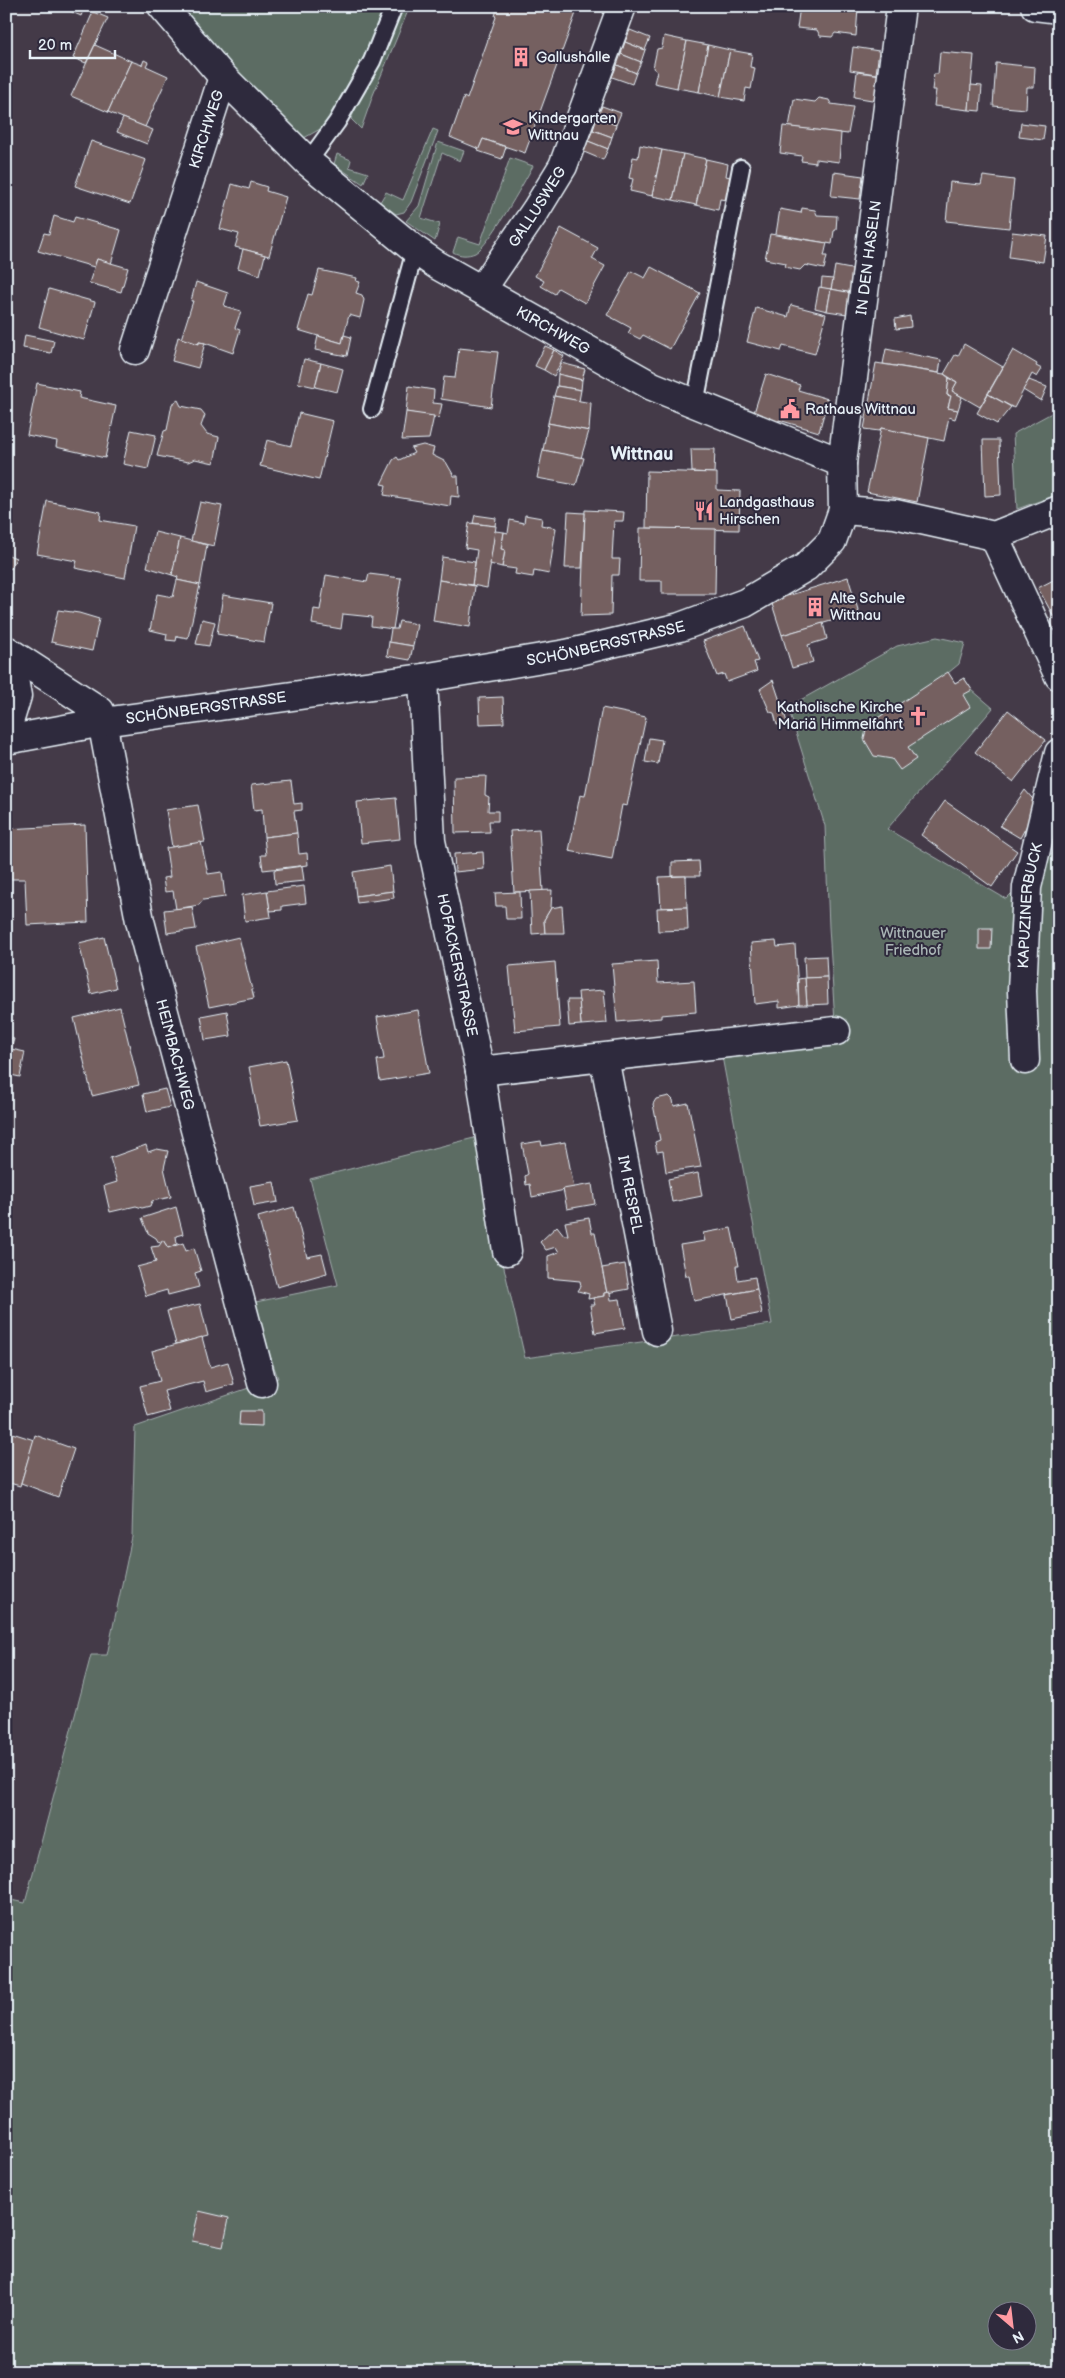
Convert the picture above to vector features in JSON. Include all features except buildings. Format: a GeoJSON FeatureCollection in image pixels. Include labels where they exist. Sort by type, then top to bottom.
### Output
{"type":"FeatureCollection","features":[{"type":"Feature","properties":{"kind":"street","name":"KIRCHWEG"},"geometry":{"type":"LineString","coordinates":[[162,6],[223,78],[308,162],[415,250],[437,265],[652,386],[842,463]]}},
{"type":"Feature","properties":{"kind":"street","name":"GALLUSWEG"},"geometry":{"type":"LineString","coordinates":[[482,289],[536,210],[563,166],[622,6]]}},
{"type":"Feature","properties":{"kind":"street","name":"IN DEN HASELN"},"geometry":{"type":"LineString","coordinates":[[843,510],[842,463],[901,6]]}},
{"type":"Feature","properties":{"kind":"street"},"geometry":{"type":"LineString","coordinates":[[1035,6],[1059,9]]}},
{"type":"Feature","properties":{"kind":"street","name":"KIRCHWEG"},"geometry":{"type":"LineString","coordinates":[[136,350],[223,78]]}},
{"type":"Feature","properties":{"kind":"street"},"geometry":{"type":"LineString","coordinates":[[843,510],[895,514],[994,536],[1059,510]]}},
{"type":"Feature","properties":{"kind":"street","name":"SCHÖNBERGSTRASSE"},"geometry":{"type":"LineString","coordinates":[[6,740],[103,722],[423,678],[566,654],[680,627],[745,603],[806,567],[832,541],[843,510]]}},
{"type":"Feature","properties":{"kind":"street"},"geometry":{"type":"LineString","coordinates":[[994,536],[1059,676]]}},
{"type":"Feature","properties":{"kind":"street"},"geometry":{"type":"LineString","coordinates":[[7,651],[100,711],[103,722]]}},
{"type":"Feature","properties":{"kind":"street"},"geometry":{"type":"LineString","coordinates":[[6,732],[17,696],[7,651]]}},
{"type":"Feature","properties":{"kind":"street","name":"HOFACKERSTRASSE"},"geometry":{"type":"LineString","coordinates":[[423,678],[431,840],[480,1071],[507,1251]]}},
{"type":"Feature","properties":{"kind":"street","name":"HEIMBACHWEG"},"geometry":{"type":"LineString","coordinates":[[103,722],[140,921],[262,1383]]}},
{"type":"Feature","properties":{"kind":"street","name":"KAPUZINERBUCK"},"geometry":{"type":"LineString","coordinates":[[1026,1060],[1022,991],[1027,886],[1059,753]]}},
{"type":"Feature","properties":{"kind":"street"},"geometry":{"type":"LineString","coordinates":[[480,1071],[836,1031]]}},
{"type":"Feature","properties":{"kind":"street","name":"IM RESPEL"},"geometry":{"type":"LineString","coordinates":[[604,1058],[657,1332]]}},
{"type":"Feature","properties":{"kind":"lane"},"geometry":{"type":"LineString","coordinates":[[308,162],[337,122],[372,61],[394,6]]}},
{"type":"Feature","properties":{"kind":"lane"},"geometry":{"type":"LineString","coordinates":[[695,404],[741,168]]}},
{"type":"Feature","properties":{"kind":"lane"},"geometry":{"type":"LineString","coordinates":[[372,409],[415,250]]}},
{"type":"Feature","properties":{"kind":"green space"},"geometry":{"type":"Polygon","coordinates":[[[179,6],[410,6],[361,129],[351,119],[376,60],[322,128],[304,138],[216,50],[179,6]]]}},
{"type":"Feature","properties":{"kind":"green space"},"geometry":{"type":"Polygon","coordinates":[[[433,129],[438,131],[411,202],[404,212],[396,214],[380,202],[386,192],[403,200],[433,129]]]}},
{"type":"Feature","properties":{"kind":"green space"},"geometry":{"type":"Polygon","coordinates":[[[438,142],[464,151],[460,161],[442,153],[421,218],[440,224],[435,241],[406,221],[419,206],[438,142]]]}},
{"type":"Feature","properties":{"kind":"green space"},"geometry":{"type":"Polygon","coordinates":[[[337,154],[351,160],[349,167],[368,173],[363,184],[334,164],[337,154]]]}},
{"type":"Feature","properties":{"kind":"green space"},"geometry":{"type":"Polygon","coordinates":[[[510,158],[533,166],[506,213],[489,239],[475,253],[464,255],[453,252],[458,237],[480,244],[510,158]]]}},
{"type":"Feature","properties":{"kind":"green space"},"geometry":{"type":"Polygon","coordinates":[[[1059,409],[1059,494],[1017,509],[1013,434],[1059,409]]]}},
{"type":"Feature","properties":{"kind":"green space","name":"Wittnauer Friedhof"},"geometry":{"type":"Polygon","coordinates":[[[937,637],[965,643],[959,664],[948,673],[955,683],[964,678],[972,690],[993,708],[887,829],[1006,899],[1059,846],[1059,2372],[6,2372],[6,1899],[25,1903],[91,1655],[107,1655],[132,1537],[135,1427],[278,1378],[251,1303],[338,1285],[310,1179],[474,1138],[525,1358],[772,1324],[721,1051],[836,1038],[825,826],[788,707],[897,646],[937,637]]]}},
{"type":"Feature","properties":{"kind":"place","name":"Gallushalle"},"geometry":{"type":"Point","coordinates":[521,57]}},
{"type":"Feature","properties":{"kind":"place","name":"Kindergarten Wittnau"},"geometry":{"type":"Point","coordinates":[513,127]}},
{"type":"Feature","properties":{"kind":"place","name":"Rathaus Wittnau"},"geometry":{"type":"Point","coordinates":[790,409]}},
{"type":"Feature","properties":{"kind":"place","name":"Landgasthaus Hirschen"},"geometry":{"type":"Point","coordinates":[704,511]}},
{"type":"Feature","properties":{"kind":"place","name":"Alte Schule Wittnau"},"geometry":{"type":"Point","coordinates":[815,607]}},
{"type":"Feature","properties":{"kind":"place","name":"Katholische Kirche Mariä Himmelfahrt"},"geometry":{"type":"Point","coordinates":[918,716]}},
{"type":"Feature","properties":{"kind":"district","name":"Wittnau"},"geometry":{"type":"Point","coordinates":[642,454]}}]}
